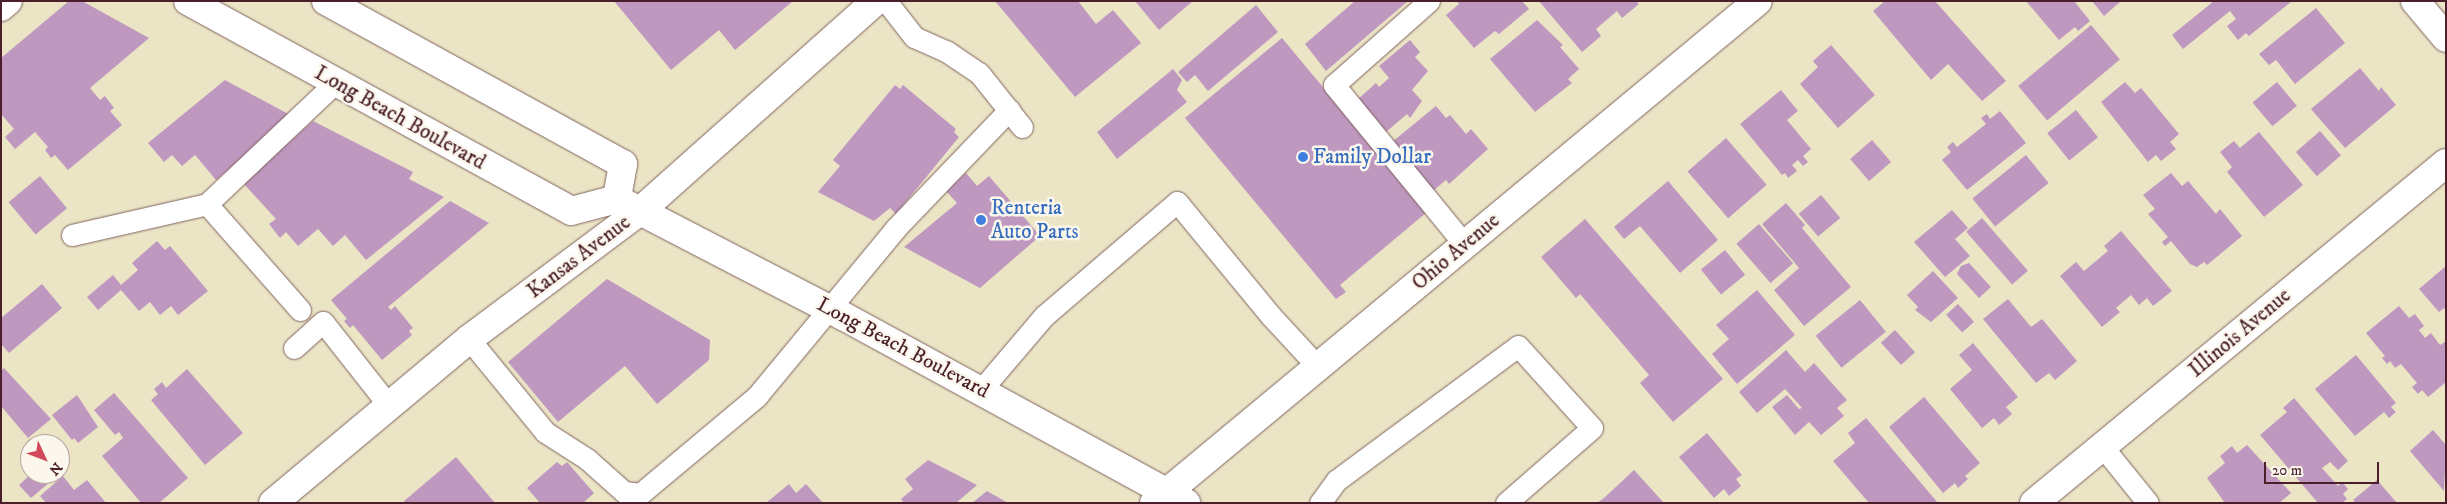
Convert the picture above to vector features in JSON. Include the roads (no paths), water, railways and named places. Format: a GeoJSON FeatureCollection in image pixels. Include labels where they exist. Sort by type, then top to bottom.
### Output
{"type":"FeatureCollection","features":[{"type":"Feature","properties":{"kind":"street"},"geometry":{"type":"LineString","coordinates":[[1,7],[8,1]]}},
{"type":"Feature","properties":{"kind":"street","name":"Long Beach Boulevard"},"geometry":{"type":"LineString","coordinates":[[188,1],[571,211],[628,205],[828,308],[981,390],[1169,499]]}},
{"type":"Feature","properties":{"kind":"street"},"geometry":{"type":"LineString","coordinates":[[326,1],[623,164],[628,205]]}},
{"type":"Feature","properties":{"kind":"street","name":"Kansas Avenue"},"geometry":{"type":"LineString","coordinates":[[273,503],[628,205],[876,1]]}},
{"type":"Feature","properties":{"kind":"street","name":"Ohio Avenue"},"geometry":{"type":"LineString","coordinates":[[1169,499],[1318,367],[1758,1]]}},
{"type":"Feature","properties":{"kind":"street"},"geometry":{"type":"LineString","coordinates":[[2415,1],[2446,38]]}},
{"type":"Feature","properties":{"kind":"street","name":"Illinois Avenue"},"geometry":{"type":"LineString","coordinates":[[2034,503],[2446,163]]}},
{"type":"Feature","properties":{"kind":"lane"},"geometry":{"type":"LineString","coordinates":[[886,1],[914,37],[946,51],[980,73],[1022,127]]}},
{"type":"Feature","properties":{"kind":"lane"},"geometry":{"type":"LineString","coordinates":[[1430,1],[1334,85],[1465,244]]}},
{"type":"Feature","properties":{"kind":"lane"},"geometry":{"type":"LineString","coordinates":[[72,235],[207,204],[336,82]]}},
{"type":"Feature","properties":{"kind":"lane"},"geometry":{"type":"LineString","coordinates":[[469,339],[545,432],[587,459],[624,492],[640,494],[757,396],[894,229],[1008,110]]}},
{"type":"Feature","properties":{"kind":"lane"},"geometry":{"type":"LineString","coordinates":[[981,390],[1044,316],[1177,202],[1270,316],[1318,367]]}},
{"type":"Feature","properties":{"kind":"lane"},"geometry":{"type":"LineString","coordinates":[[207,204],[300,310]]}},
{"type":"Feature","properties":{"kind":"lane"},"geometry":{"type":"LineString","coordinates":[[294,348],[323,322],[389,406]]}},
{"type":"Feature","properties":{"kind":"lane"},"geometry":{"type":"LineString","coordinates":[[1320,503],[1337,480],[1518,346],[1592,428],[1506,503]]}},
{"type":"Feature","properties":{"kind":"lane"},"geometry":{"type":"LineString","coordinates":[[2102,446],[2148,503]]}},
{"type":"Feature","properties":{"kind":"place","name":"Family Dollar"},"geometry":{"type":"Point","coordinates":[1303,157]}},
{"type":"Feature","properties":{"kind":"place","name":"Renteria Auto Parts"},"geometry":{"type":"Point","coordinates":[981,220]}}]}
